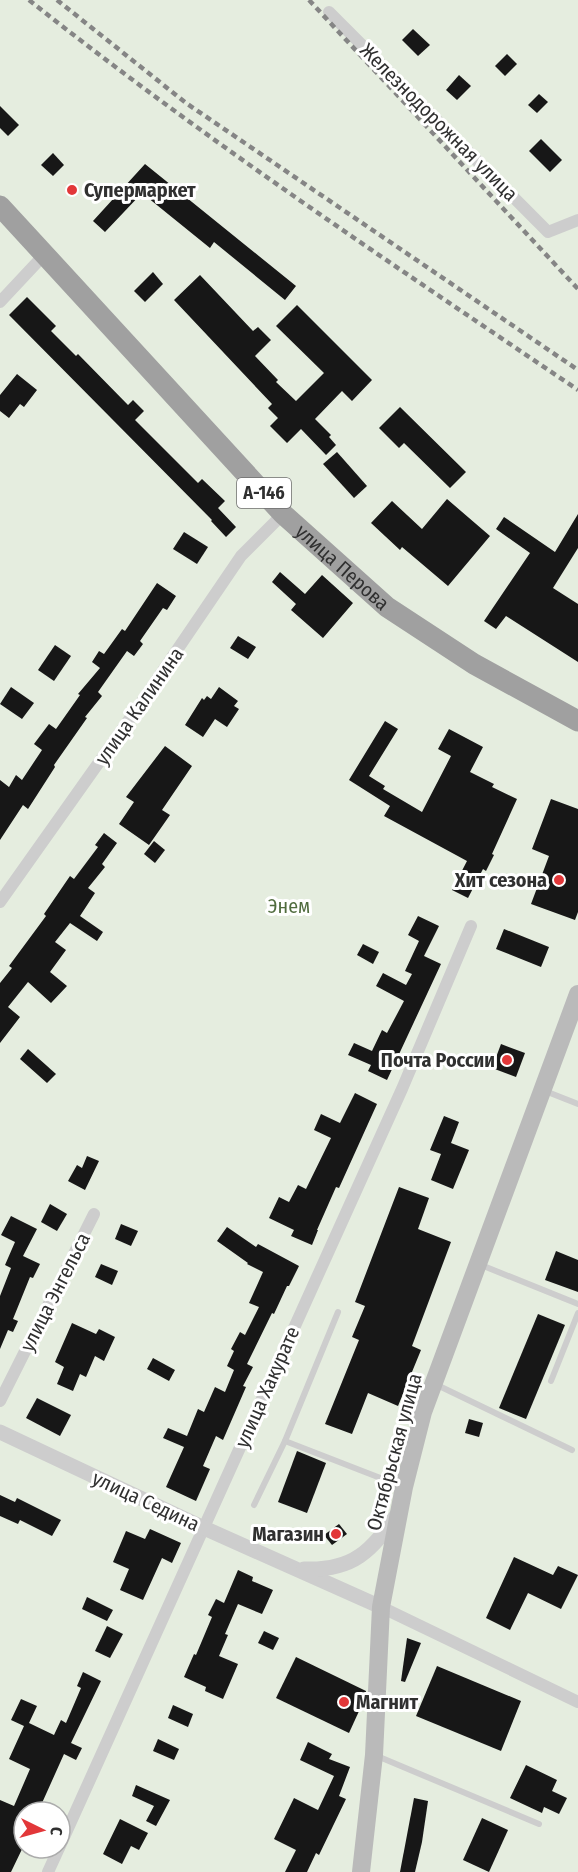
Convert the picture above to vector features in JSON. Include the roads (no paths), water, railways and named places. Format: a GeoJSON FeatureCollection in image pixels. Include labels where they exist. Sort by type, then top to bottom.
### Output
{"type":"FeatureCollection","features":[{"type":"Feature","properties":{"kind":"highway","name":"улица Перова"},"geometry":{"type":"LineString","coordinates":[[0,206],[283,514],[387,607],[474,664],[578,721]]}},
{"type":"Feature","properties":{"kind":"main road","name":"Октябрьская улица"},"geometry":{"type":"LineString","coordinates":[[361,1872],[374,1755],[381,1607],[404,1487],[423,1412],[433,1383],[543,1090],[573,1021],[578,995]]}},
{"type":"Feature","properties":{"kind":"street","name":"Железнодорожная улица"},"geometry":{"type":"LineString","coordinates":[[329,12],[548,232],[578,220]]}},
{"type":"Feature","properties":{"kind":"street"},"geometry":{"type":"LineString","coordinates":[[0,302],[44,255]]}},
{"type":"Feature","properties":{"kind":"street","name":"улица Калинина"},"geometry":{"type":"LineString","coordinates":[[0,902],[141,703],[241,556],[283,514]]}},
{"type":"Feature","properties":{"kind":"street","name":"улица Хакурате"},"geometry":{"type":"LineString","coordinates":[[72,1818],[402,1089],[471,926]]}},
{"type":"Feature","properties":{"kind":"street","name":"улица Энгельса"},"geometry":{"type":"LineString","coordinates":[[0,1401],[94,1214]]}},
{"type":"Feature","properties":{"kind":"street","name":"улица Седина"},"geometry":{"type":"LineString","coordinates":[[0,1432],[204,1528],[381,1607],[578,1702]]}},
{"type":"Feature","properties":{"kind":"street","name":"улица Седина"},"geometry":{"type":"LineString","coordinates":[[292,1568],[322,1570],[346,1564],[373,1545],[398,1513]]}},
{"type":"Feature","properties":{"kind":"lane"},"geometry":{"type":"LineString","coordinates":[[543,1090],[578,1104]]}},
{"type":"Feature","properties":{"kind":"lane"},"geometry":{"type":"LineString","coordinates":[[478,1263],[578,1304]]}},
{"type":"Feature","properties":{"kind":"lane"},"geometry":{"type":"LineString","coordinates":[[254,1505],[285,1441],[338,1312]]}},
{"type":"Feature","properties":{"kind":"lane"},"geometry":{"type":"LineString","coordinates":[[551,1381],[578,1313]]}},
{"type":"Feature","properties":{"kind":"lane"},"geometry":{"type":"LineString","coordinates":[[433,1383],[572,1450]]}},
{"type":"Feature","properties":{"kind":"lane"},"geometry":{"type":"LineString","coordinates":[[285,1441],[404,1487]]}},
{"type":"Feature","properties":{"kind":"lane"},"geometry":{"type":"LineString","coordinates":[[374,1755],[539,1824]]}},
{"type":"Feature","properties":{"kind":"railway"},"geometry":{"type":"LineString","coordinates":[[29,0],[95,52],[231,152],[578,390]]}},
{"type":"Feature","properties":{"kind":"railway"},"geometry":{"type":"LineString","coordinates":[[57,0],[186,103],[578,370]]}},
{"type":"Feature","properties":{"kind":"railway"},"geometry":{"type":"LineString","coordinates":[[309,0],[578,289]]}},
{"type":"Feature","properties":{"kind":"place","name":"Супермаркет"},"geometry":{"type":"Point","coordinates":[72,190]}},
{"type":"Feature","properties":{"kind":"place","name":"Хит сезона"},"geometry":{"type":"Point","coordinates":[559,880]}},
{"type":"Feature","properties":{"kind":"place","name":"Почта России"},"geometry":{"type":"Point","coordinates":[507,1060]}},
{"type":"Feature","properties":{"kind":"place","name":"Магазин"},"geometry":{"type":"Point","coordinates":[336,1534]}},
{"type":"Feature","properties":{"kind":"place","name":"Магнит"},"geometry":{"type":"Point","coordinates":[344,1702]}},
{"type":"Feature","properties":{"kind":"park label","name":"Энем"},"geometry":{"type":"Point","coordinates":[289,906]}}]}
